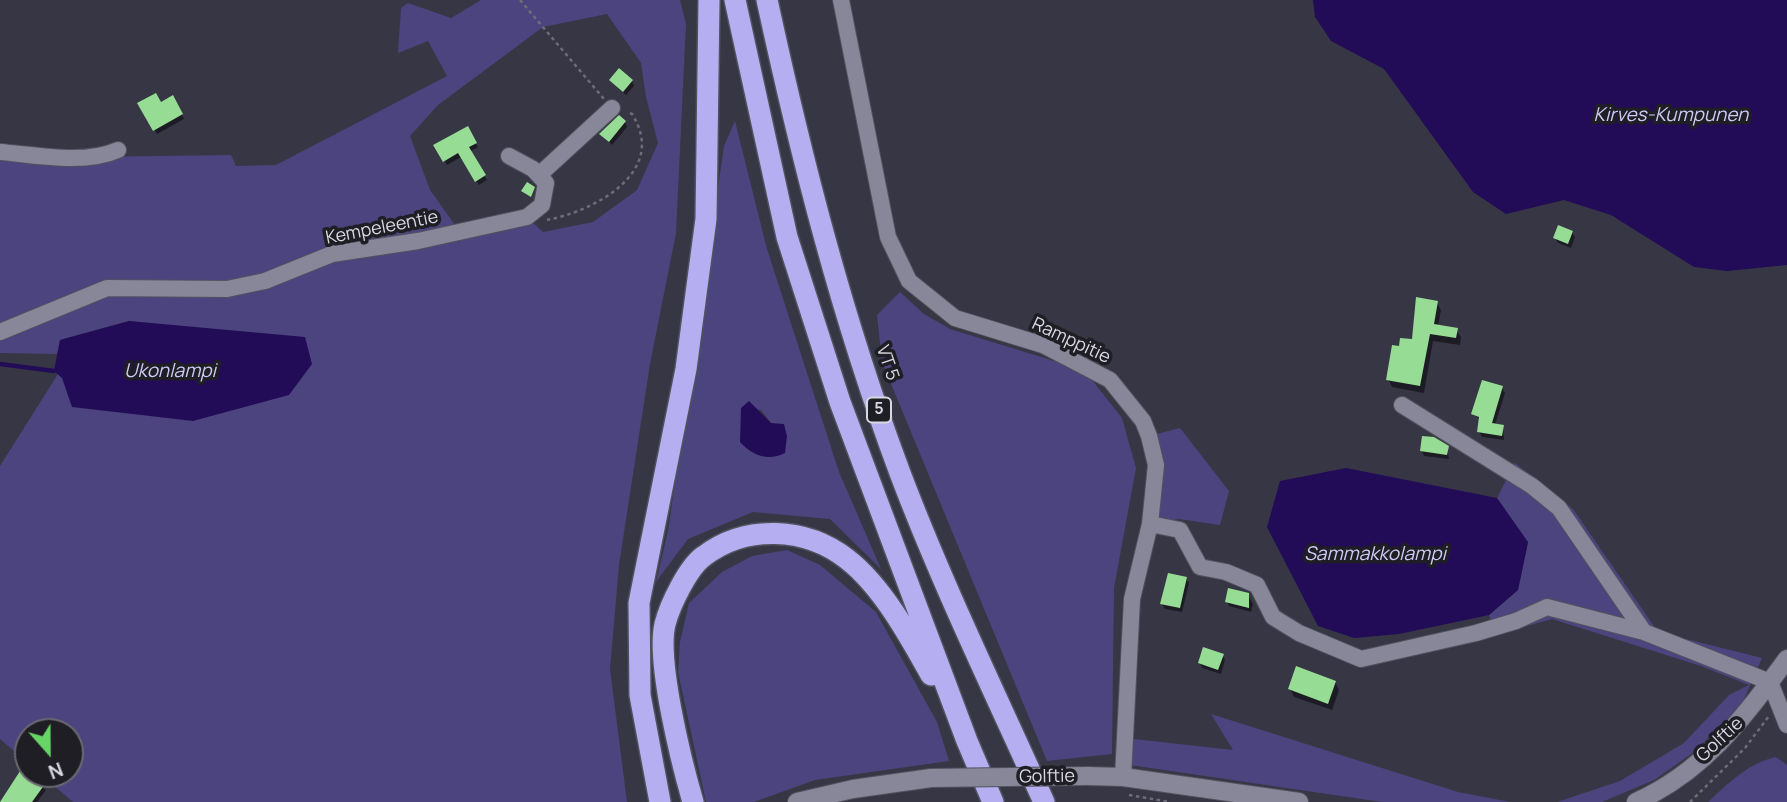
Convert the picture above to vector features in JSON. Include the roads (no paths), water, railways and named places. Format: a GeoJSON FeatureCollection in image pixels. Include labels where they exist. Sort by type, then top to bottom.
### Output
{"type":"FeatureCollection","features":[{"type":"Feature","properties":{"kind":"highway"},"geometry":{"type":"LineString","coordinates":[[660,802],[640,695],[639,603],[686,369],[706,219],[709,0]]}},
{"type":"Feature","properties":{"kind":"highway","name":"5"},"geometry":{"type":"LineString","coordinates":[[735,0],[787,237],[840,402],[967,741],[993,802]]}},
{"type":"Feature","properties":{"kind":"highway","name":"VT 5"},"geometry":{"type":"LineString","coordinates":[[767,0],[801,158],[847,317],[896,460],[984,669],[1044,802]]}},
{"type":"Feature","properties":{"kind":"highway"},"geometry":{"type":"LineString","coordinates":[[693,802],[680,759],[665,660],[665,626],[678,591],[702,556],[737,538],[771,532],[803,536],[848,560],[908,634],[967,741]]}},
{"type":"Feature","properties":{"kind":"street","name":"Ramppitie"},"geometry":{"type":"LineString","coordinates":[[841,0],[888,237],[909,281],[955,318],[1043,345],[1110,380],[1143,421],[1149,436],[1156,465],[1150,524],[1132,599],[1123,777]]}},
{"type":"Feature","properties":{"kind":"street"},"geometry":{"type":"LineString","coordinates":[[509,156],[539,176],[612,108]]}},
{"type":"Feature","properties":{"kind":"street"},"geometry":{"type":"LineString","coordinates":[[0,152],[88,157],[103,156],[118,150]]}},
{"type":"Feature","properties":{"kind":"street","name":"Kempeleentie"},"geometry":{"type":"LineString","coordinates":[[0,332],[107,288],[227,289],[265,281],[332,254],[418,242],[527,217],[541,205],[546,183],[539,176]]}},
{"type":"Feature","properties":{"kind":"street"},"geometry":{"type":"LineString","coordinates":[[1402,405],[1532,486],[1559,508],[1644,632]]}},
{"type":"Feature","properties":{"kind":"street"},"geometry":{"type":"LineString","coordinates":[[1150,524],[1181,530],[1200,568],[1226,572],[1257,585],[1273,617],[1299,633],[1361,659],[1476,634],[1517,621],[1546,607],[1644,632],[1770,682],[1787,725]]}},
{"type":"Feature","properties":{"kind":"street","name":"Golftie"},"geometry":{"type":"LineString","coordinates":[[1636,802],[1680,776],[1709,753],[1744,719],[1787,659]]}},
{"type":"Feature","properties":{"kind":"street","name":"Golftie"},"geometry":{"type":"LineString","coordinates":[[797,802],[853,789],[931,778],[1087,776],[1123,777],[1299,802]]}},
{"type":"Feature","properties":{"kind":"water","name":"Kirves-Kumpunen"},"geometry":{"type":"Polygon","coordinates":[[[1313,0],[1787,0],[1787,265],[1727,271],[1694,267],[1611,215],[1564,200],[1506,214],[1473,192],[1384,69],[1331,41],[1315,17],[1313,0]]]}},
{"type":"Feature","properties":{"kind":"water","name":"Ukonlampi"},"geometry":{"type":"Polygon","coordinates":[[[129,321],[305,337],[312,364],[289,395],[193,421],[72,407],[62,378],[54,371],[60,340],[129,321]]]}},
{"type":"Feature","properties":{"kind":"water"},"geometry":{"type":"Polygon","coordinates":[[[749,401],[771,423],[784,424],[787,436],[785,453],[772,457],[761,456],[740,442],[741,408],[749,401]]]}},
{"type":"Feature","properties":{"kind":"water","name":"Sammakkolampi"},"geometry":{"type":"Polygon","coordinates":[[[1346,468],[1497,498],[1528,542],[1518,590],[1489,615],[1399,634],[1354,638],[1318,626],[1267,527],[1280,481],[1346,468]]]}},
{"type":"Feature","properties":{"kind":"waterway"},"geometry":{"type":"LineString","coordinates":[[0,364],[54,371]]}}]}
